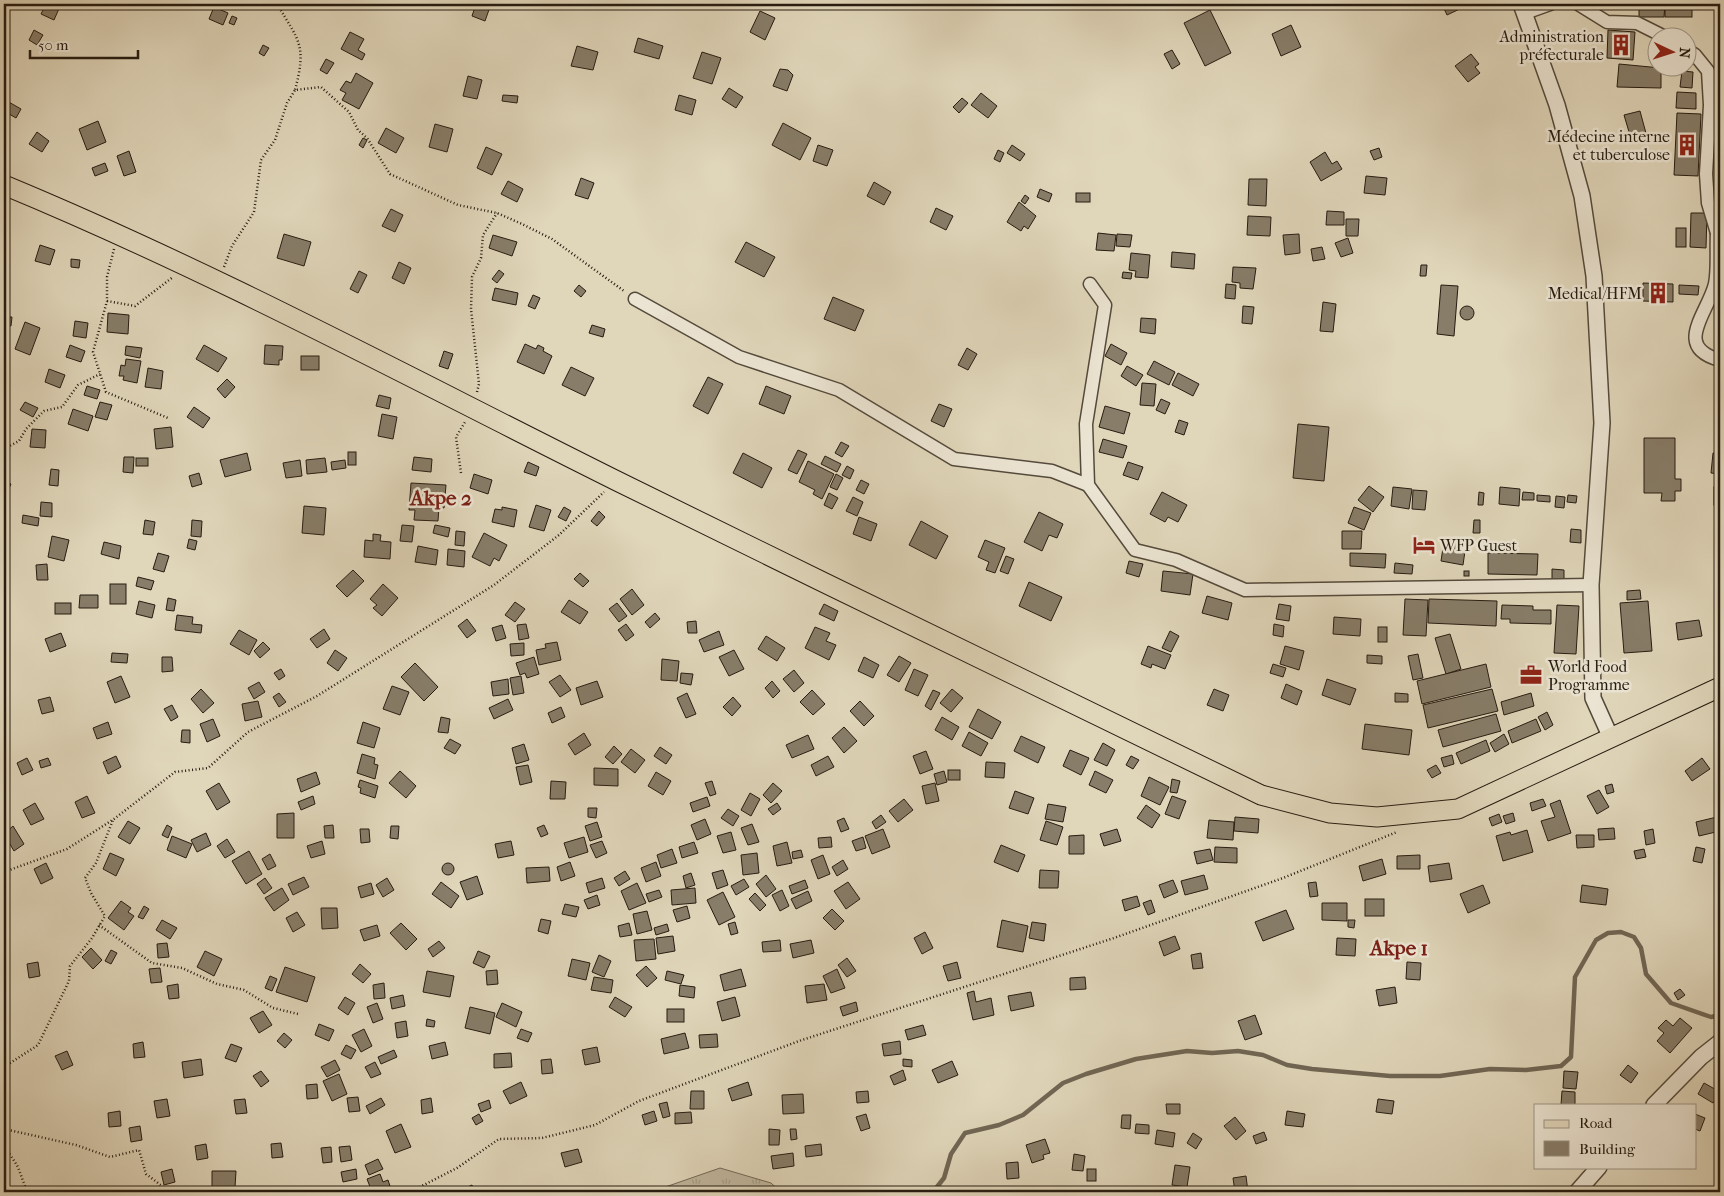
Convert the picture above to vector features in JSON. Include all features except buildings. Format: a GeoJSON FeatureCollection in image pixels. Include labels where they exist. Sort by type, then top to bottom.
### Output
{"type":"FeatureCollection","features":[{"type":"Feature","properties":{"kind":"main road"},"geometry":{"type":"LineString","coordinates":[[4,185],[218,282],[616,480],[1269,797],[1330,812],[1377,818],[1458,809],[1720,687]]}},
{"type":"Feature","properties":{"kind":"street"},"geometry":{"type":"LineString","coordinates":[[1550,4],[1523,8],[1557,106],[1582,196],[1594,276],[1602,423],[1591,585],[1593,698],[1610,738]]}},
{"type":"Feature","properties":{"kind":"street"},"geometry":{"type":"LineString","coordinates":[[1578,4],[1607,22],[1637,23],[1647,28]]}},
{"type":"Feature","properties":{"kind":"street"},"geometry":{"type":"LineString","coordinates":[[1696,56],[1708,71],[1710,105],[1708,203],[1719,233],[1715,283],[1696,327],[1696,343],[1701,351],[1720,360]]}},
{"type":"Feature","properties":{"kind":"street"},"geometry":{"type":"LineString","coordinates":[[1088,485],[1086,424],[1105,305],[1090,284]]}},
{"type":"Feature","properties":{"kind":"street"},"geometry":{"type":"LineString","coordinates":[[635,299],[739,357],[839,390],[954,459],[1052,471],[1088,485],[1135,550],[1176,560],[1245,590],[1591,585]]}},
{"type":"Feature","properties":{"kind":"street"},"geometry":{"type":"LineString","coordinates":[[1655,1104],[1687,1071],[1720,1042]]}},
{"type":"Feature","properties":{"kind":"street"},"geometry":{"type":"LineString","coordinates":[[1577,1192],[1598,1168]]}},
{"type":"Feature","properties":{"kind":"path"},"geometry":{"type":"LineString","coordinates":[[218,282],[232,246],[254,212],[262,160],[274,140],[287,103],[295,90],[301,67],[300,41],[276,4]]}},
{"type":"Feature","properties":{"kind":"path"},"geometry":{"type":"LineString","coordinates":[[295,90],[321,87],[349,112],[358,130],[367,138],[390,174],[458,205],[497,213],[552,239],[635,299]]}},
{"type":"Feature","properties":{"kind":"path"},"geometry":{"type":"LineString","coordinates":[[461,473],[456,437],[474,408],[479,384],[471,309],[472,277],[481,258],[483,235],[497,213]]}},
{"type":"Feature","properties":{"kind":"path"},"geometry":{"type":"LineString","coordinates":[[117,235],[107,277],[107,301],[93,352],[106,392],[168,418]]}},
{"type":"Feature","properties":{"kind":"path"},"geometry":{"type":"LineString","coordinates":[[107,301],[135,306],[186,267]]}},
{"type":"Feature","properties":{"kind":"path"},"geometry":{"type":"LineString","coordinates":[[4,449],[20,441],[26,429],[44,411],[62,407],[78,384],[100,374]]}},
{"type":"Feature","properties":{"kind":"path"},"geometry":{"type":"LineString","coordinates":[[4,872],[67,849],[114,819],[175,772],[208,768],[248,732],[316,696],[494,585],[559,535],[616,480]]}},
{"type":"Feature","properties":{"kind":"path"},"geometry":{"type":"LineString","coordinates":[[4,1067],[38,1045],[69,981],[70,966],[92,938],[105,916],[91,892],[86,878],[96,863],[114,819]]}},
{"type":"Feature","properties":{"kind":"path"},"geometry":{"type":"LineString","coordinates":[[410,1192],[457,1168],[499,1139],[542,1138],[595,1125],[639,1101],[799,1041],[1046,961],[1274,882],[1405,830]]}},
{"type":"Feature","properties":{"kind":"path"},"geometry":{"type":"LineString","coordinates":[[99,925],[152,963],[182,968],[217,984],[244,990],[273,1008],[298,1014]]}},
{"type":"Feature","properties":{"kind":"path"},"geometry":{"type":"LineString","coordinates":[[4,1129],[76,1145],[110,1156],[139,1150],[146,1174],[170,1192]]}},
{"type":"Feature","properties":{"kind":"path"},"geometry":{"type":"LineString","coordinates":[[4,1145],[18,1167],[27,1192]]}},
{"type":"Feature","properties":{"kind":"green space"},"geometry":{"type":"Polygon","coordinates":[[[720,1168],[771,1183],[781,1192],[651,1192],[720,1168]]]}},
{"type":"Feature","properties":{"kind":"waterway"},"geometry":{"type":"LineString","coordinates":[[933,1192],[944,1178],[951,1154],[965,1133],[999,1125],[1023,1115],[1063,1083],[1136,1059],[1187,1051],[1212,1053],[1238,1051],[1263,1055],[1287,1065],[1390,1076],[1440,1076],[1490,1069],[1526,1070],[1561,1066],[1571,1057],[1575,977],[1596,940],[1608,933],[1621,932],[1634,937],[1641,948],[1646,974],[1671,1003],[1711,1017],[1720,1015]]}},
{"type":"Feature","properties":{"kind":"place","name":"Administration préfecturale"},"geometry":{"type":"Point","coordinates":[1621,45]}},
{"type":"Feature","properties":{"kind":"place","name":"Médecine interne et tuberculose"},"geometry":{"type":"Point","coordinates":[1687,145]}},
{"type":"Feature","properties":{"kind":"place","name":"Medical/HFM"},"geometry":{"type":"Point","coordinates":[1658,293]}},
{"type":"Feature","properties":{"kind":"place","name":"WFP Guest"},"geometry":{"type":"Point","coordinates":[1424,545]}},
{"type":"Feature","properties":{"kind":"place","name":"World Food Programme"},"geometry":{"type":"Point","coordinates":[1531,675]}},
{"type":"Feature","properties":{"kind":"district","name":"Akpe 2"},"geometry":{"type":"Point","coordinates":[441,498]}},
{"type":"Feature","properties":{"kind":"district","name":"Akpe 1"},"geometry":{"type":"Point","coordinates":[1399,948]}}]}
